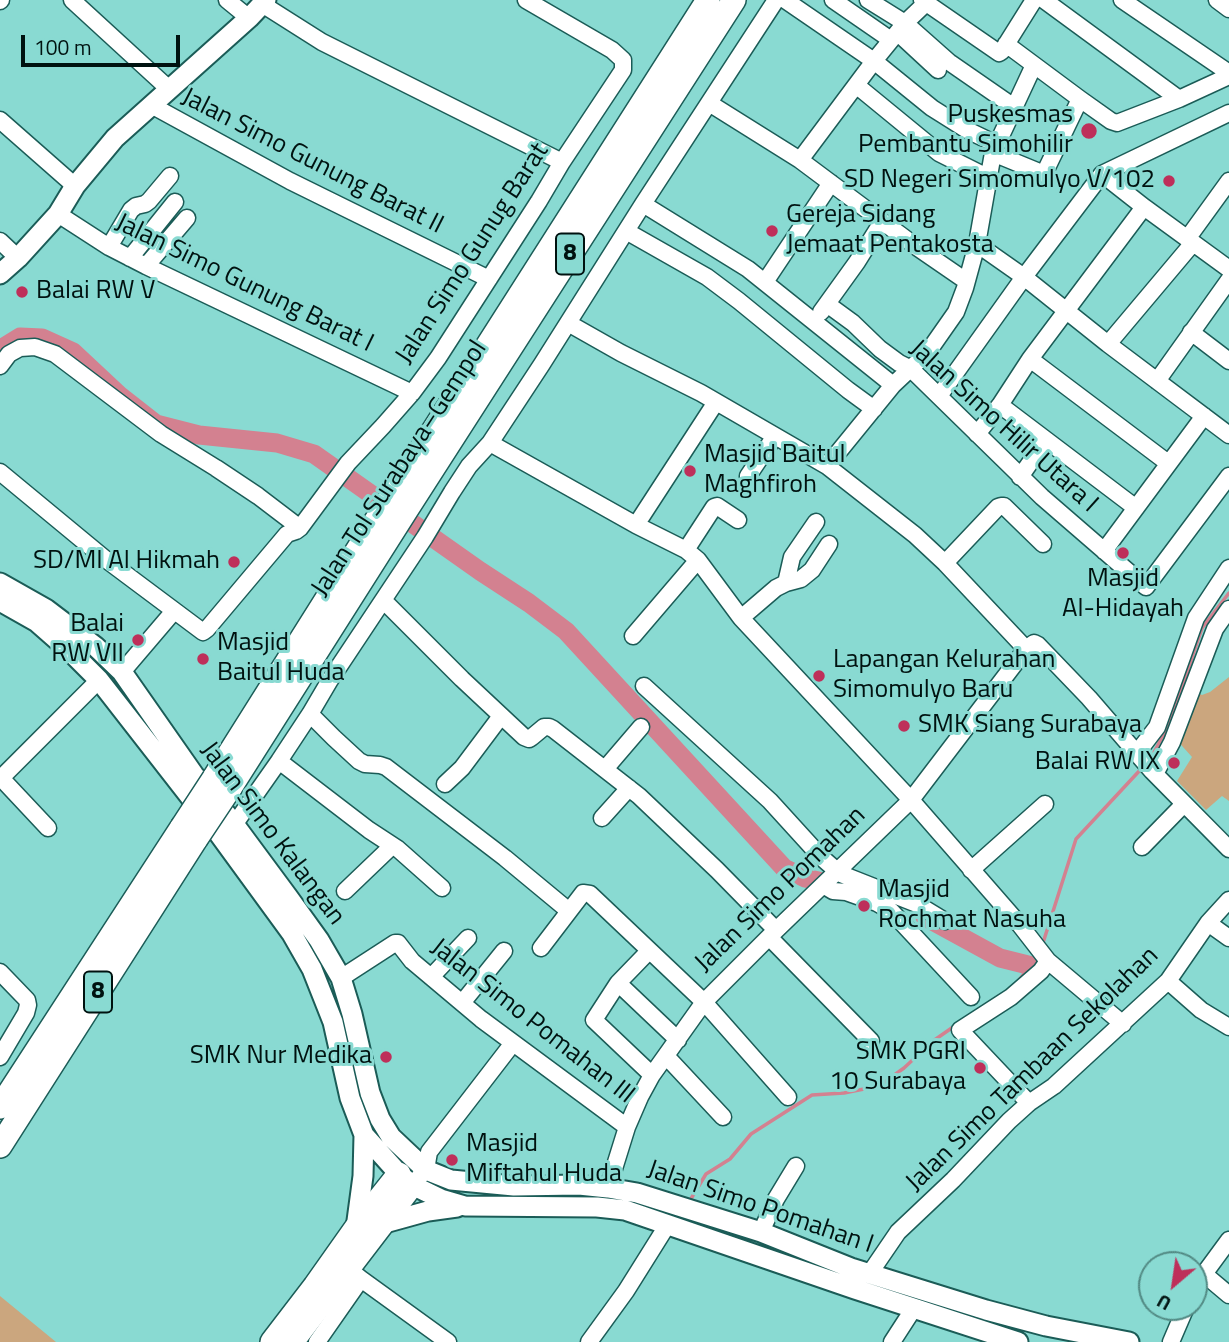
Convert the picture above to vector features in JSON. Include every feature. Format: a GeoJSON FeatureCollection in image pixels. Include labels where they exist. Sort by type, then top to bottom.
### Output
{"type":"FeatureCollection","features":[{"type":"Feature","properties":{"kind":"highway","name":"Jalan Tol Surabaya–Gempol"},"geometry":{"type":"LineString","coordinates":[[0,1107],[222,783],[395,509],[708,0]]}},
{"type":"Feature","properties":{"kind":"highway","name":"Jalan Tol Surabaya–Gempol"},"geometry":{"type":"LineString","coordinates":[[395,509],[734,0]]}},
{"type":"Feature","properties":{"kind":"highway","name":"Jalan Tol Surabaya–Gempol"},"geometry":{"type":"LineString","coordinates":[[0,1146],[189,833]]}},
{"type":"Feature","properties":{"kind":"highway"},"geometry":{"type":"LineString","coordinates":[[292,1342],[381,1224],[416,1168]]}},
{"type":"Feature","properties":{"kind":"highway"},"geometry":{"type":"LineString","coordinates":[[272,1342],[348,1268],[356,1228],[416,1168]]}},
{"type":"Feature","properties":{"kind":"main road"},"geometry":{"type":"LineString","coordinates":[[0,274],[58,214],[75,187],[115,138],[256,6]]}},
{"type":"Feature","properties":{"kind":"main road","name":"Jalan Simo Kalangan"},"geometry":{"type":"LineString","coordinates":[[0,583],[41,615],[96,647],[122,672],[194,775],[234,824],[319,940],[341,978],[370,1093],[380,1119],[416,1168]]}},
{"type":"Feature","properties":{"kind":"main road","name":"Jalan Simo Kalangan"},"geometry":{"type":"LineString","coordinates":[[0,601],[41,615],[70,651],[99,680],[219,834],[292,934],[312,969],[332,1022],[351,1098],[364,1135],[416,1168]]}},
{"type":"Feature","properties":{"kind":"main road"},"geometry":{"type":"LineString","coordinates":[[356,1228],[363,1176],[364,1135]]}},
{"type":"Feature","properties":{"kind":"main road"},"geometry":{"type":"LineString","coordinates":[[416,1168],[442,1199],[466,1206]]}},
{"type":"Feature","properties":{"kind":"main road","name":"Jalan Simo Pomahan I"},"geometry":{"type":"LineString","coordinates":[[416,1168],[451,1180],[514,1186],[609,1183],[761,1232],[851,1268],[1039,1325],[1129,1342]]}},
{"type":"Feature","properties":{"kind":"main road"},"geometry":{"type":"LineString","coordinates":[[381,1224],[428,1211],[466,1206],[608,1207],[625,1210],[1018,1342]]}},
{"type":"Feature","properties":{"kind":"main road"},"geometry":{"type":"LineString","coordinates":[[1026,1342],[1039,1325]]}},
{"type":"Feature","properties":{"kind":"street"},"geometry":{"type":"LineString","coordinates":[[72,0],[169,89]]}},
{"type":"Feature","properties":{"kind":"street"},"geometry":{"type":"LineString","coordinates":[[227,0],[256,6],[562,162]]}},
{"type":"Feature","properties":{"kind":"street","name":"Jalan Simo Gunug Barat"},"geometry":{"type":"LineString","coordinates":[[174,611],[204,631],[287,534],[300,528],[348,463],[412,393],[438,358],[623,70],[623,60],[612,50],[526,0]]}},
{"type":"Feature","properties":{"kind":"street"},"geometry":{"type":"LineString","coordinates":[[234,824],[279,761],[463,475],[490,443],[776,0]]}},
{"type":"Feature","properties":{"kind":"street"},"geometry":{"type":"LineString","coordinates":[[785,0],[874,61],[932,108],[994,148],[1044,174],[1080,100]]}},
{"type":"Feature","properties":{"kind":"street"},"geometry":{"type":"LineString","coordinates":[[833,0],[898,32],[949,62],[1014,107]]}},
{"type":"Feature","properties":{"kind":"street"},"geometry":{"type":"LineString","coordinates":[[868,0],[937,70]]}},
{"type":"Feature","properties":{"kind":"street"},"geometry":{"type":"LineString","coordinates":[[1001,48],[1034,0]]}},
{"type":"Feature","properties":{"kind":"street"},"geometry":{"type":"LineString","coordinates":[[1044,0],[1179,99]]}},
{"type":"Feature","properties":{"kind":"street"},"geometry":{"type":"LineString","coordinates":[[800,160],[874,61],[924,1],[1034,65],[1080,100],[1117,123],[1179,99],[1229,75],[1122,0]]}},
{"type":"Feature","properties":{"kind":"street"},"geometry":{"type":"LineString","coordinates":[[1217,0],[1229,9]]}},
{"type":"Feature","properties":{"kind":"street"},"geometry":{"type":"LineString","coordinates":[[827,467],[893,385],[928,352],[956,312],[977,244],[994,148],[1034,65]]}},
{"type":"Feature","properties":{"kind":"street"},"geometry":{"type":"LineString","coordinates":[[856,85],[939,153],[988,177]]}},
{"type":"Feature","properties":{"kind":"street"},"geometry":{"type":"LineString","coordinates":[[709,103],[800,160],[966,281]]}},
{"type":"Feature","properties":{"kind":"street","name":"Jalan Simo Gunung Barat II"},"geometry":{"type":"LineString","coordinates":[[151,105],[302,187],[489,279]]}},
{"type":"Feature","properties":{"kind":"street"},"geometry":{"type":"LineString","coordinates":[[939,396],[1102,174],[1229,113]]}},
{"type":"Feature","properties":{"kind":"street"},"geometry":{"type":"LineString","coordinates":[[0,120],[75,187]]}},
{"type":"Feature","properties":{"kind":"street"},"geometry":{"type":"LineString","coordinates":[[1102,174],[1143,207],[1229,268]]}},
{"type":"Feature","properties":{"kind":"street"},"geometry":{"type":"LineString","coordinates":[[109,247],[131,210],[149,201],[170,176]]}},
{"type":"Feature","properties":{"kind":"street"},"geometry":{"type":"LineString","coordinates":[[1108,344],[1190,241],[1229,181]]}},
{"type":"Feature","properties":{"kind":"street"},"geometry":{"type":"LineString","coordinates":[[765,282],[831,183]]}},
{"type":"Feature","properties":{"kind":"street"},"geometry":{"type":"LineString","coordinates":[[130,258],[174,202]]}},
{"type":"Feature","properties":{"kind":"street"},"geometry":{"type":"LineString","coordinates":[[643,204],[765,282],[893,385]]}},
{"type":"Feature","properties":{"kind":"street"},"geometry":{"type":"LineString","coordinates":[[977,434],[1143,207]]}},
{"type":"Feature","properties":{"kind":"street","name":"Jalan Simo Gunung Barat I"},"geometry":{"type":"LineString","coordinates":[[58,214],[130,258],[412,393]]}},
{"type":"Feature","properties":{"kind":"street"},"geometry":{"type":"LineString","coordinates":[[146,266],[187,218]]}},
{"type":"Feature","properties":{"kind":"street"},"geometry":{"type":"LineString","coordinates":[[813,322],[857,262],[882,222]]}},
{"type":"Feature","properties":{"kind":"street"},"geometry":{"type":"LineString","coordinates":[[626,231],[707,277],[874,409]]}},
{"type":"Feature","properties":{"kind":"street"},"geometry":{"type":"LineString","coordinates":[[0,241],[18,258]]}},
{"type":"Feature","properties":{"kind":"street"},"geometry":{"type":"LineString","coordinates":[[977,244],[1229,435]]}},
{"type":"Feature","properties":{"kind":"street"},"geometry":{"type":"LineString","coordinates":[[1157,381],[1191,332],[1226,290]]}},
{"type":"Feature","properties":{"kind":"street","name":"Jalan Simo Hilir Utara I"},"geometry":{"type":"LineString","coordinates":[[827,304],[853,323],[880,349],[911,369],[1020,477],[1146,587],[1229,476]]}},
{"type":"Feature","properties":{"kind":"street"},"geometry":{"type":"LineString","coordinates":[[568,323],[701,393],[827,467],[915,535],[1026,649],[1034,643],[1038,645],[1089,698],[1154,773],[1229,849]]}},
{"type":"Feature","properties":{"kind":"street"},"geometry":{"type":"LineString","coordinates":[[1191,332],[1229,361]]}},
{"type":"Feature","properties":{"kind":"street"},"geometry":{"type":"LineString","coordinates":[[0,366],[9,355],[20,348],[35,347],[55,354],[161,434],[237,482],[300,528]]}},
{"type":"Feature","properties":{"kind":"street"},"geometry":{"type":"LineString","coordinates":[[1030,359],[1168,463]]}},
{"type":"Feature","properties":{"kind":"street"},"geometry":{"type":"LineString","coordinates":[[636,525],[716,402]]}},
{"type":"Feature","properties":{"kind":"street"},"geometry":{"type":"LineString","coordinates":[[1000,405],[1136,508]]}},
{"type":"Feature","properties":{"kind":"street"},"geometry":{"type":"LineString","coordinates":[[1104,551],[1204,416]]}},
{"type":"Feature","properties":{"kind":"street"},"geometry":{"type":"LineString","coordinates":[[748,476],[775,436]]}},
{"type":"Feature","properties":{"kind":"street"},"geometry":{"type":"LineString","coordinates":[[1020,477],[1046,440]]}},
{"type":"Feature","properties":{"kind":"street"},"geometry":{"type":"LineString","coordinates":[[490,443],[692,555],[741,618],[911,800],[1042,953],[1123,1024]]}},
{"type":"Feature","properties":{"kind":"street"},"geometry":{"type":"LineString","coordinates":[[0,472],[104,558],[174,611],[122,672]]}},
{"type":"Feature","properties":{"kind":"street"},"geometry":{"type":"LineString","coordinates":[[633,636],[692,555],[714,507],[717,506],[737,520]]}},
{"type":"Feature","properties":{"kind":"street"},"geometry":{"type":"LineString","coordinates":[[945,563],[1001,506],[1043,544]]}},
{"type":"Feature","properties":{"kind":"street"},"geometry":{"type":"LineString","coordinates":[[786,583],[792,557],[816,522]]}},
{"type":"Feature","properties":{"kind":"street"},"geometry":{"type":"LineString","coordinates":[[741,618],[776,588],[801,579],[811,570],[829,544]]}},
{"type":"Feature","properties":{"kind":"street"},"geometry":{"type":"LineString","coordinates":[[1139,756],[1157,727],[1196,618],[1229,568]]}},
{"type":"Feature","properties":{"kind":"street"},"geometry":{"type":"LineString","coordinates":[[383,600],[500,716],[528,738],[544,727],[549,727],[639,796],[717,870],[871,1041]]}},
{"type":"Feature","properties":{"kind":"street"},"geometry":{"type":"LineString","coordinates":[[1154,773],[1172,742],[1215,629],[1229,609]]}},
{"type":"Feature","properties":{"kind":"street","name":"Jalan Simo Pomahan"},"geometry":{"type":"LineString","coordinates":[[609,1183],[627,1127],[652,1074],[704,1002],[911,800],[1026,649]]}},
{"type":"Feature","properties":{"kind":"street"},"geometry":{"type":"LineString","coordinates":[[48,828],[1,778],[99,680]]}},
{"type":"Feature","properties":{"kind":"street"},"geometry":{"type":"LineString","coordinates":[[644,686],[770,801],[821,857],[831,877],[833,891],[846,892],[891,911],[971,997]]}},
{"type":"Feature","properties":{"kind":"street"},"geometry":{"type":"LineString","coordinates":[[310,713],[359,761],[386,767],[569,911]]}},
{"type":"Feature","properties":{"kind":"street"},"geometry":{"type":"LineString","coordinates":[[445,784],[462,768],[500,716]]}},
{"type":"Feature","properties":{"kind":"street"},"geometry":{"type":"LineString","coordinates":[[605,769],[641,727]]}},
{"type":"Feature","properties":{"kind":"street"},"geometry":{"type":"LineString","coordinates":[[279,761],[398,849],[442,888]]}},
{"type":"Feature","properties":{"kind":"street"},"geometry":{"type":"LineString","coordinates":[[602,818],[629,788]]}},
{"type":"Feature","properties":{"kind":"street"},"geometry":{"type":"LineString","coordinates":[[971,870],[1045,804]]}},
{"type":"Feature","properties":{"kind":"street"},"geometry":{"type":"LineString","coordinates":[[1142,847],[1184,804]]}},
{"type":"Feature","properties":{"kind":"street"},"geometry":{"type":"LineString","coordinates":[[345,891],[392,846]]}},
{"type":"Feature","properties":{"kind":"street"},"geometry":{"type":"LineString","coordinates":[[831,877],[917,904],[945,921]]}},
{"type":"Feature","properties":{"kind":"street"},"geometry":{"type":"LineString","coordinates":[[541,948],[583,893],[587,892],[704,1002],[789,1097]]}},
{"type":"Feature","properties":{"kind":"street","name":"Jalan Simo Tambaan Sekolahan"},"geometry":{"type":"LineString","coordinates":[[870,1273],[898,1232],[953,1180],[1001,1128],[1054,1086],[1168,981],[1208,923],[1229,900]]}},
{"type":"Feature","properties":{"kind":"street"},"geometry":{"type":"LineString","coordinates":[[1208,923],[1229,938]]}},
{"type":"Feature","properties":{"kind":"street"},"geometry":{"type":"LineString","coordinates":[[431,977],[468,938]]}},
{"type":"Feature","properties":{"kind":"street","name":"Jalan Simo Pomahan III"},"geometry":{"type":"LineString","coordinates":[[341,978],[396,942],[412,961],[462,1003],[627,1127]]}},
{"type":"Feature","properties":{"kind":"street"},"geometry":{"type":"LineString","coordinates":[[462,1003],[504,951]]}},
{"type":"Feature","properties":{"kind":"street"},"geometry":{"type":"LineString","coordinates":[[649,951],[618,982],[594,1020],[652,1074]]}},
{"type":"Feature","properties":{"kind":"street"},"geometry":{"type":"LineString","coordinates":[[1029,1104],[960,1030],[1012,997],[1041,971],[1042,953]]}},
{"type":"Feature","properties":{"kind":"street"},"geometry":{"type":"LineString","coordinates":[[0,972],[27,1000],[28,1005],[0,1057]]}},
{"type":"Feature","properties":{"kind":"street"},"geometry":{"type":"LineString","coordinates":[[1168,981],[1201,1010],[1229,1027]]}},
{"type":"Feature","properties":{"kind":"street"},"geometry":{"type":"LineString","coordinates":[[618,982],[678,1040]]}},
{"type":"Feature","properties":{"kind":"street"},"geometry":{"type":"LineString","coordinates":[[416,1168],[513,1043]]}},
{"type":"Feature","properties":{"kind":"street"},"geometry":{"type":"LineString","coordinates":[[666,1056],[723,1117]]}},
{"type":"Feature","properties":{"kind":"street"},"geometry":{"type":"LineString","coordinates":[[761,1232],[775,1199],[796,1166]]}},
{"type":"Feature","properties":{"kind":"street"},"geometry":{"type":"LineString","coordinates":[[589,1342],[626,1292],[668,1224]]}},
{"type":"Feature","properties":{"kind":"street"},"geometry":{"type":"LineString","coordinates":[[1208,1269],[1229,1240]]}},
{"type":"Feature","properties":{"kind":"street"},"geometry":{"type":"LineString","coordinates":[[317,1342],[348,1268],[448,1342]]}},
{"type":"Feature","properties":{"kind":"street"},"geometry":{"type":"LineString","coordinates":[[1208,1277],[1229,1295]]}},
{"type":"Feature","properties":{"kind":"street"},"geometry":{"type":"LineString","coordinates":[[892,1342],[914,1308]]}},
{"type":"Feature","properties":{"kind":"street"},"geometry":{"type":"LineString","coordinates":[[1171,1342],[1180,1321]]}},
{"type":"Feature","properties":{"kind":"shaded area"},"geometry":{"type":"Polygon","coordinates":[[[1229,677],[1229,801],[1222,796],[1206,810],[1177,781],[1192,757],[1174,737],[1191,690],[1202,695],[1229,677]]]}},
{"type":"Feature","properties":{"kind":"shaded area"},"geometry":{"type":"Polygon","coordinates":[[[0,1296],[56,1342],[0,1342],[0,1296]]]}},
{"type":"Feature","properties":{"kind":"waterway"},"geometry":{"type":"LineString","coordinates":[[0,352],[20,337],[42,338],[73,352],[119,395],[156,424],[199,435],[277,443],[314,454],[566,631],[784,868],[805,878],[841,886]]}},
{"type":"Feature","properties":{"kind":"waterway"},"geometry":{"type":"LineString","coordinates":[[1150,760],[1170,722],[1202,628],[1229,593]]}},
{"type":"Feature","properties":{"kind":"waterway"},"geometry":{"type":"LineString","coordinates":[[1042,946],[1076,839],[1142,768]]}},
{"type":"Feature","properties":{"kind":"waterway"},"geometry":{"type":"LineString","coordinates":[[925,917],[1000,958],[1032,966]]}},
{"type":"Feature","properties":{"kind":"waterway"},"geometry":{"type":"LineString","coordinates":[[1019,980],[1038,956]]}},
{"type":"Feature","properties":{"kind":"waterway"},"geometry":{"type":"LineString","coordinates":[[979,1009],[999,996]]}},
{"type":"Feature","properties":{"kind":"waterway"},"geometry":{"type":"LineString","coordinates":[[689,1202],[706,1174],[730,1159],[751,1134],[812,1095],[844,1093],[879,1086],[956,1025]]}},
{"type":"Feature","properties":{"kind":"place","name":"Puskesmas Pembantu Simohilir"},"geometry":{"type":"Point","coordinates":[1089,131]}},
{"type":"Feature","properties":{"kind":"place","name":"SD Negeri Simomulyo V/102"},"geometry":{"type":"Point","coordinates":[1169,181]}},
{"type":"Feature","properties":{"kind":"place","name":"Gereja Sidang Jemaat Pentakosta"},"geometry":{"type":"Point","coordinates":[772,231]}},
{"type":"Feature","properties":{"kind":"place","name":"Balai RW V"},"geometry":{"type":"Point","coordinates":[22,292]}},
{"type":"Feature","properties":{"kind":"place","name":"Masjid Baitul Maghfiroh"},"geometry":{"type":"Point","coordinates":[690,471]}},
{"type":"Feature","properties":{"kind":"place","name":"Masjid Al-Hidayah"},"geometry":{"type":"Point","coordinates":[1123,553]}},
{"type":"Feature","properties":{"kind":"place","name":"SD/MI Al Hikmah"},"geometry":{"type":"Point","coordinates":[234,562]}},
{"type":"Feature","properties":{"kind":"place","name":"Balai RW VII"},"geometry":{"type":"Point","coordinates":[138,640]}},
{"type":"Feature","properties":{"kind":"place","name":"Masjid Baitul Huda"},"geometry":{"type":"Point","coordinates":[203,659]}},
{"type":"Feature","properties":{"kind":"place","name":"Lapangan Kelurahan Simomulyo Baru"},"geometry":{"type":"Point","coordinates":[819,676]}},
{"type":"Feature","properties":{"kind":"place","name":"SMK Siang Surabaya"},"geometry":{"type":"Point","coordinates":[904,726]}},
{"type":"Feature","properties":{"kind":"place","name":"Balai RW IX"},"geometry":{"type":"Point","coordinates":[1174,763]}},
{"type":"Feature","properties":{"kind":"place","name":"Masjid Rochmat Nasuha"},"geometry":{"type":"Point","coordinates":[864,906]}},
{"type":"Feature","properties":{"kind":"place","name":"SMK Nur Medika"},"geometry":{"type":"Point","coordinates":[386,1057]}},
{"type":"Feature","properties":{"kind":"place","name":"SMK PGRI 10 Surabaya"},"geometry":{"type":"Point","coordinates":[980,1068]}},
{"type":"Feature","properties":{"kind":"place","name":"Masjid Miftahul Huda"},"geometry":{"type":"Point","coordinates":[452,1160]}}]}
